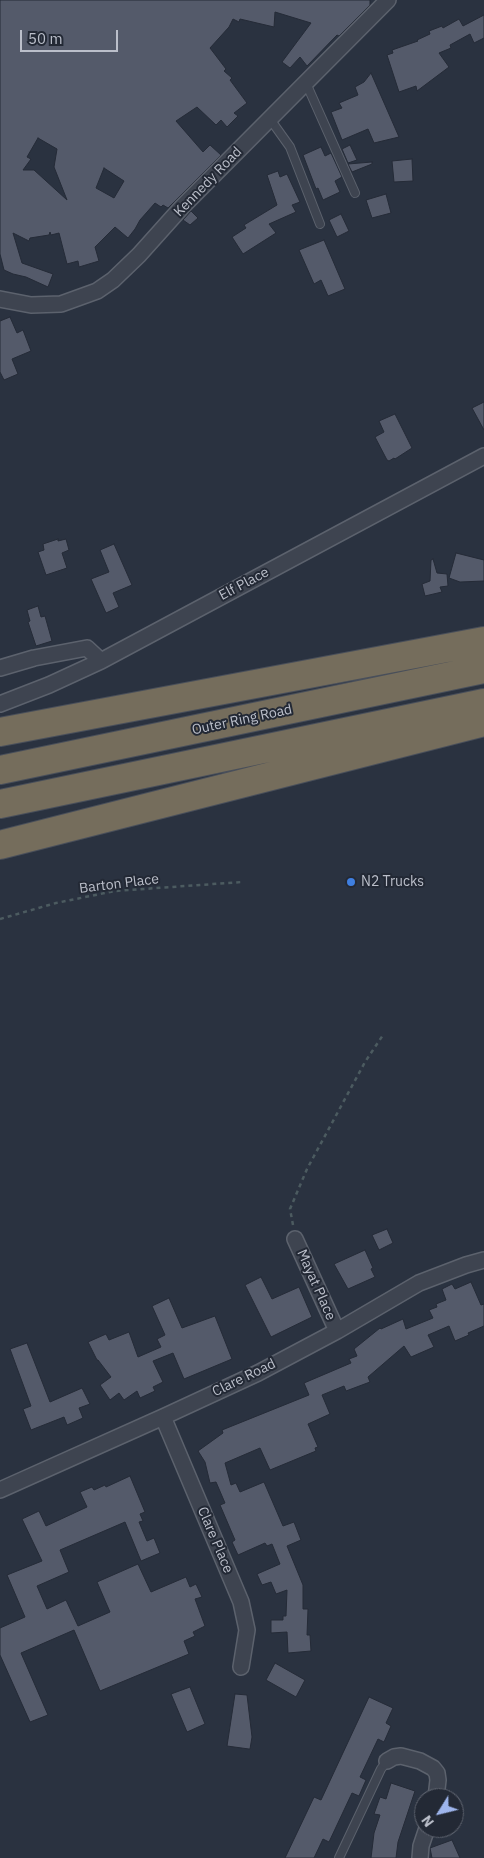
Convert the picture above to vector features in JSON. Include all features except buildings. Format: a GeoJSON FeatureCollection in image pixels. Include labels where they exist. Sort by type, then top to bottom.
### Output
{"type":"FeatureCollection","features":[{"type":"Feature","properties":{"kind":"highway"},"geometry":{"type":"LineString","coordinates":[[0,732],[484,641]]}},
{"type":"Feature","properties":{"kind":"highway","name":"Outer Ring Road"},"geometry":{"type":"LineString","coordinates":[[0,770],[484,669]]}},
{"type":"Feature","properties":{"kind":"highway"},"geometry":{"type":"LineString","coordinates":[[0,804],[484,703]]}},
{"type":"Feature","properties":{"kind":"highway"},"geometry":{"type":"LineString","coordinates":[[0,845],[484,722]]}},
{"type":"Feature","properties":{"kind":"street","name":"Kennedy Road"},"geometry":{"type":"LineString","coordinates":[[0,299],[31,305],[61,304],[97,291],[113,280],[139,255],[182,207],[388,0]]}},
{"type":"Feature","properties":{"kind":"street","name":"Elf Place"},"geometry":{"type":"LineString","coordinates":[[0,704],[49,685],[101,660],[484,456]]}},
{"type":"Feature","properties":{"kind":"street"},"geometry":{"type":"LineString","coordinates":[[0,668],[34,658],[87,648],[101,660]]}},
{"type":"Feature","properties":{"kind":"street","name":"Mayat Place"},"geometry":{"type":"LineString","coordinates":[[295,1239],[336,1331]]}},
{"type":"Feature","properties":{"kind":"street","name":"Clare Road"},"geometry":{"type":"LineString","coordinates":[[0,1490],[258,1372],[336,1331],[419,1283],[466,1264],[484,1260]]}},
{"type":"Feature","properties":{"kind":"street","name":"Clare Place"},"geometry":{"type":"LineString","coordinates":[[163,1417],[241,1602],[247,1630],[241,1666]]}},
{"type":"Feature","properties":{"kind":"street"},"geometry":{"type":"LineString","coordinates":[[387,1761],[401,1756],[420,1761],[433,1768],[437,1773],[437,1788]]}},
{"type":"Feature","properties":{"kind":"street"},"geometry":{"type":"LineString","coordinates":[[420,1858],[424,1838]]}},
{"type":"Feature","properties":{"kind":"lane"},"geometry":{"type":"LineString","coordinates":[[306,83],[355,193]]}},
{"type":"Feature","properties":{"kind":"lane"},"geometry":{"type":"LineString","coordinates":[[270,119],[290,146],[320,224]]}},
{"type":"Feature","properties":{"kind":"lane"},"geometry":{"type":"LineString","coordinates":[[339,1858],[381,1769],[387,1761]]}},
{"type":"Feature","properties":{"kind":"path","name":"Barton Place"},"geometry":{"type":"LineString","coordinates":[[0,919],[56,903],[115,891],[242,882]]}},
{"type":"Feature","properties":{"kind":"path"},"geometry":{"type":"LineString","coordinates":[[295,1239],[290,1209],[307,1169],[365,1062],[383,1035]]}},
{"type":"Feature","properties":{"kind":"place","name":"N2 Trucks"},"geometry":{"type":"Point","coordinates":[351,882]}}]}
